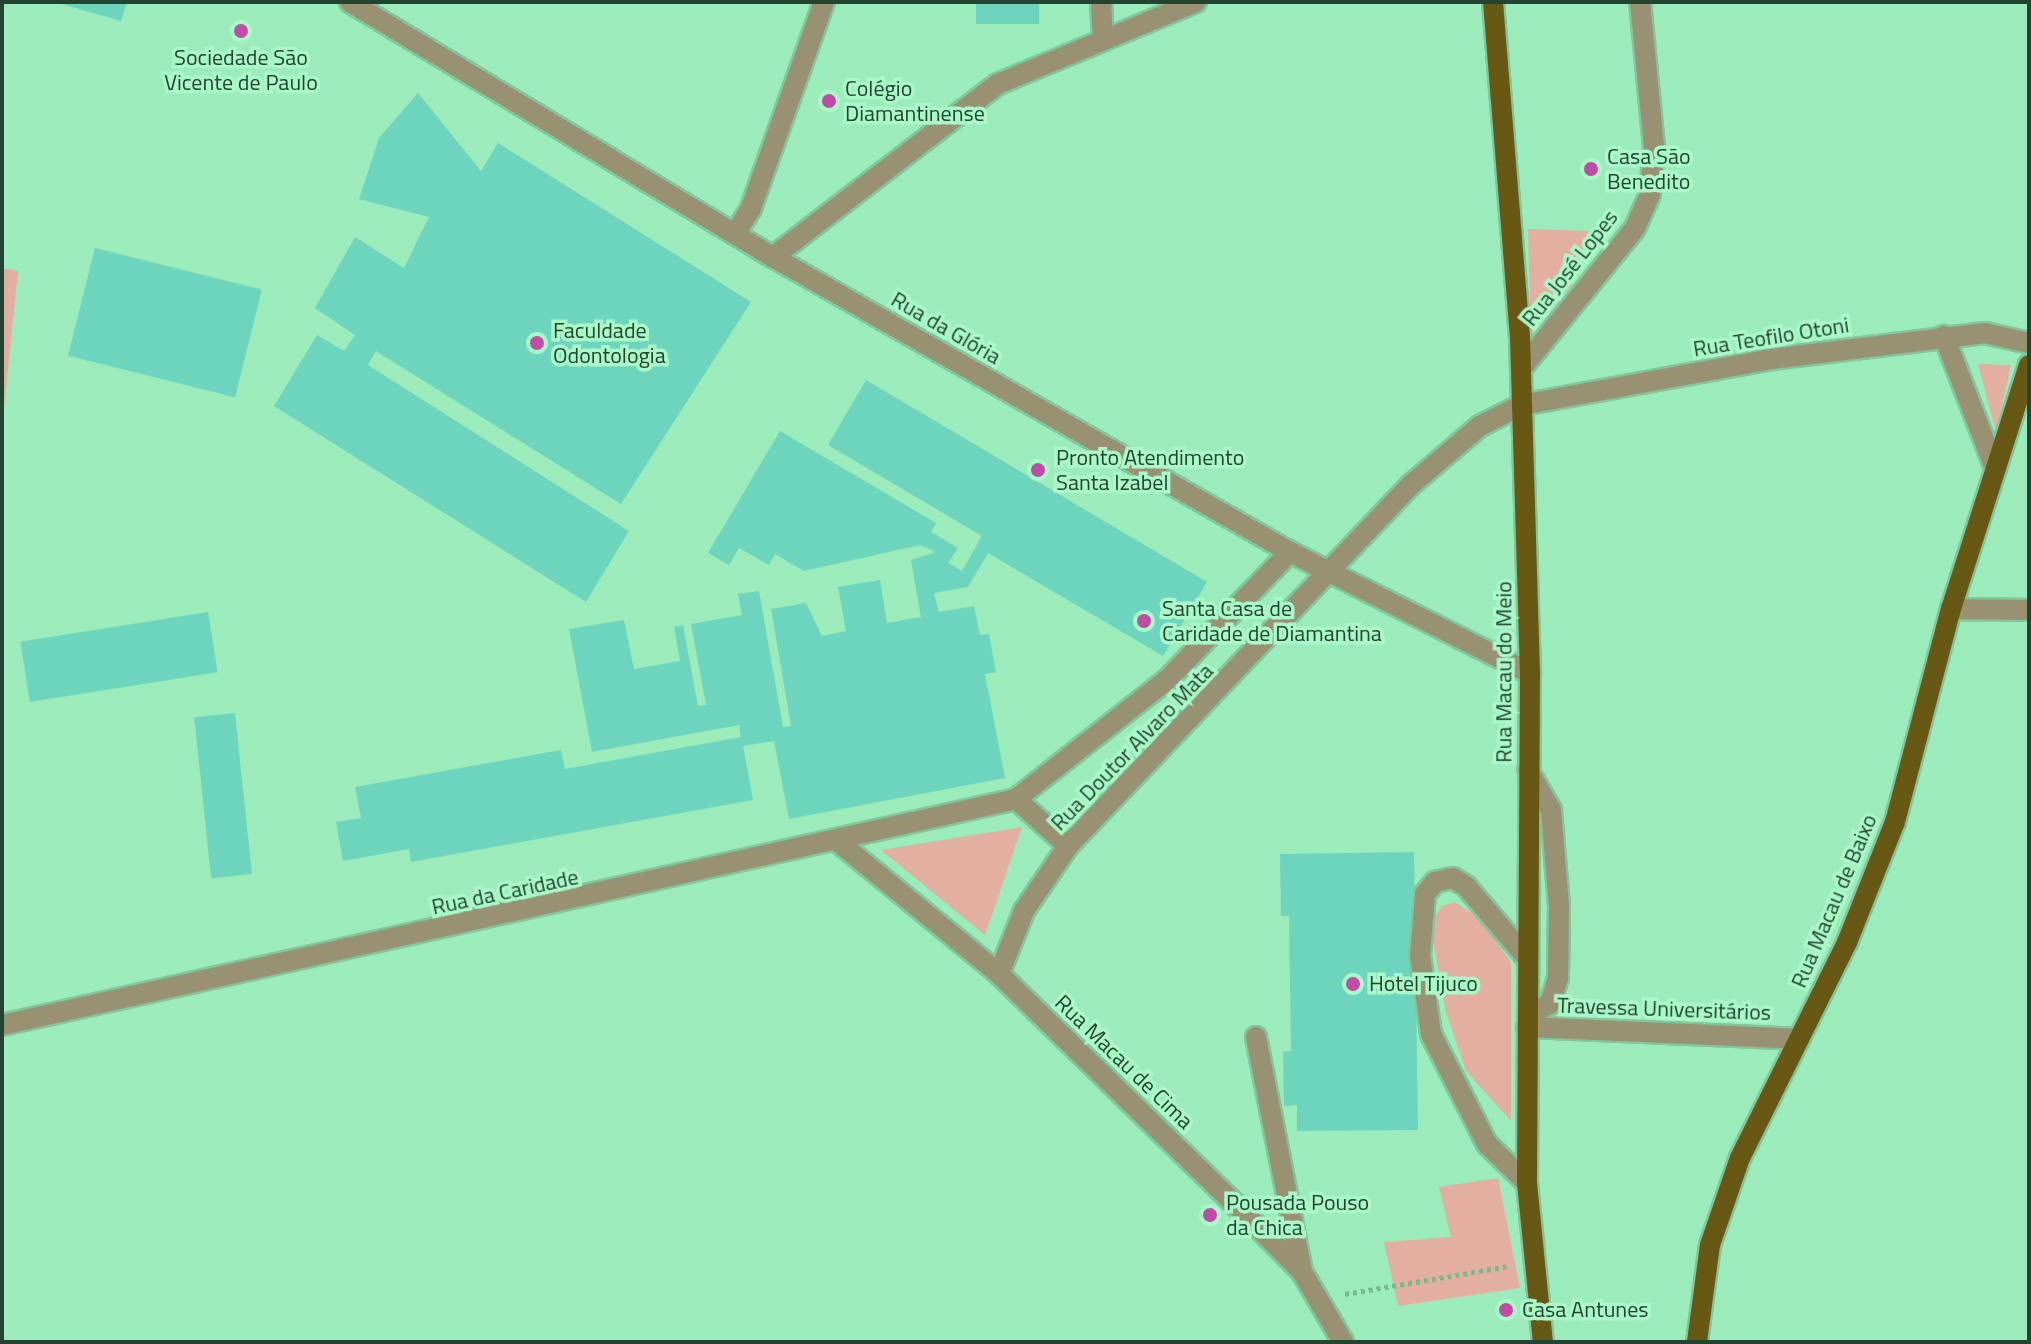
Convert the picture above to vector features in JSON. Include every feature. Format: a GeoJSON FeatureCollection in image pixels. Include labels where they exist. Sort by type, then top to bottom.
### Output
{"type":"FeatureCollection","features":[{"type":"Feature","properties":{"kind":"main road","name":"Rua Macau do Meio"},"geometry":{"type":"LineString","coordinates":[[1493,2],[1521,369],[1530,673],[1527,1183],[1543,1342]]}},
{"type":"Feature","properties":{"kind":"main road","name":"Rua Macau de Baixo"},"geometry":{"type":"LineString","coordinates":[[1697,1342],[1710,1245],[1740,1158],[1799,1039],[1895,822],[1951,609],[2029,365]]}},
{"type":"Feature","properties":{"kind":"street","name":"Rua da Glória"},"geometry":{"type":"LineString","coordinates":[[350,2],[773,257],[1290,552],[1530,673]]}},
{"type":"Feature","properties":{"kind":"street"},"geometry":{"type":"LineString","coordinates":[[735,234],[751,208],[824,2]]}},
{"type":"Feature","properties":{"kind":"street"},"geometry":{"type":"LineString","coordinates":[[1101,2],[1103,35]]}},
{"type":"Feature","properties":{"kind":"street"},"geometry":{"type":"LineString","coordinates":[[773,257],[998,84],[1103,35],[1196,2]]}},
{"type":"Feature","properties":{"kind":"street","name":"Rua José Lopes"},"geometry":{"type":"LineString","coordinates":[[1521,369],[1635,228],[1650,194],[1654,147],[1640,2]]}},
{"type":"Feature","properties":{"kind":"street","name":"Rua Teofilo Otoni"},"geometry":{"type":"LineString","coordinates":[[1329,573],[1412,484],[1480,426],[1521,405],[1944,336],[1985,333],[2029,343]]}},
{"type":"Feature","properties":{"kind":"street"},"geometry":{"type":"LineString","coordinates":[[1944,336],[1995,468]]}},
{"type":"Feature","properties":{"kind":"street"},"geometry":{"type":"LineString","coordinates":[[1068,846],[1016,799],[1169,678],[1290,552]]}},
{"type":"Feature","properties":{"kind":"street","name":"Rua Doutor Alvaro Mata"},"geometry":{"type":"LineString","coordinates":[[999,974],[1024,911],[1068,846],[1329,573]]}},
{"type":"Feature","properties":{"kind":"street"},"geometry":{"type":"LineString","coordinates":[[1951,609],[2029,610]]}},
{"type":"Feature","properties":{"kind":"street"},"geometry":{"type":"LineString","coordinates":[[1528,770],[1551,810],[1559,906],[1558,978],[1550,1004],[1528,1021]]}},
{"type":"Feature","properties":{"kind":"street","name":"Rua da Caridade"},"geometry":{"type":"LineString","coordinates":[[2,1025],[841,844],[1016,799]]}},
{"type":"Feature","properties":{"kind":"street","name":"Rua Macau de Cima"},"geometry":{"type":"LineString","coordinates":[[841,844],[999,974],[1302,1272],[1343,1342]]}},
{"type":"Feature","properties":{"kind":"street"},"geometry":{"type":"LineString","coordinates":[[1527,1183],[1487,1144],[1431,1034],[1420,956],[1425,894],[1435,882],[1453,878],[1466,886],[1528,959]]}},
{"type":"Feature","properties":{"kind":"street","name":"Travessa Universitários"},"geometry":{"type":"LineString","coordinates":[[1528,1021],[1799,1039]]}},
{"type":"Feature","properties":{"kind":"street"},"geometry":{"type":"LineString","coordinates":[[1256,1037],[1302,1272]]}},
{"type":"Feature","properties":{"kind":"path"},"geometry":{"type":"LineString","coordinates":[[1320,1299],[1533,1261]]}},
{"type":"Feature","properties":{"kind":"shaded area"},"geometry":{"type":"Polygon","coordinates":[[[1528,229],[1590,231],[1571,286],[1531,334],[1528,229]]]}},
{"type":"Feature","properties":{"kind":"shaded area"},"geometry":{"type":"Polygon","coordinates":[[[2,268],[18,271],[2,428],[2,268]]]}},
{"type":"Feature","properties":{"kind":"shaded area"},"geometry":{"type":"Polygon","coordinates":[[[1978,364],[2011,365],[1996,433],[1978,364]]]}},
{"type":"Feature","properties":{"kind":"shaded area"},"geometry":{"type":"Polygon","coordinates":[[[1022,827],[985,935],[881,850],[1022,827]]]}},
{"type":"Feature","properties":{"kind":"shaded area"},"geometry":{"type":"Polygon","coordinates":[[[1455,902],[1482,920],[1511,963],[1511,1121],[1466,1071],[1446,1012],[1430,924],[1442,906],[1455,902]]]}},
{"type":"Feature","properties":{"kind":"shaded area"},"geometry":{"type":"Polygon","coordinates":[[[1498,1178],[1520,1288],[1398,1306],[1384,1242],[1451,1237],[1439,1187],[1498,1178]]]}},
{"type":"Feature","properties":{"kind":"building"},"geometry":{"type":"Polygon","coordinates":[[[55,2],[127,2],[121,21],[55,2]]]}},
{"type":"Feature","properties":{"kind":"building"},"geometry":{"type":"Polygon","coordinates":[[[976,2],[1039,2],[1039,24],[976,24],[976,2]]]}},
{"type":"Feature","properties":{"kind":"building","name":"Faculdade Odontologia"},"geometry":{"type":"Polygon","coordinates":[[[418,93],[481,171],[498,143],[751,302],[621,504],[376,351],[368,365],[629,531],[586,602],[274,406],[317,335],[344,351],[355,335],[315,308],[355,237],[404,268],[429,217],[359,199],[379,138],[418,93]]]}},
{"type":"Feature","properties":{"kind":"building"},"geometry":{"type":"Polygon","coordinates":[[[95,248],[262,290],[235,397],[68,356],[95,248]]]}},
{"type":"Feature","properties":{"kind":"building","name":"Santa Casa de Caridade de Diamantina"},"geometry":{"type":"Polygon","coordinates":[[[866,380],[1207,582],[1163,656],[988,553],[968,587],[934,593],[939,612],[974,606],[980,635],[989,634],[996,672],[985,674],[1005,778],[789,819],[774,741],[743,746],[753,800],[411,862],[409,849],[343,861],[336,822],[361,818],[355,787],[561,750],[565,769],[741,737],[739,725],[592,752],[569,629],[624,620],[634,669],[680,661],[674,627],[683,625],[698,706],[706,705],[691,624],[742,615],[738,594],[759,591],[783,727],[791,726],[771,609],[806,603],[822,636],[846,631],[838,587],[880,580],[887,623],[921,617],[911,560],[936,552],[920,545],[804,571],[775,554],[769,565],[739,548],[729,565],[708,553],[780,431],[936,523],[931,532],[958,548],[948,563],[962,571],[982,536],[828,445],[866,380]]]}},
{"type":"Feature","properties":{"kind":"building"},"geometry":{"type":"Polygon","coordinates":[[[208,612],[218,672],[30,702],[20,642],[208,612]]]}},
{"type":"Feature","properties":{"kind":"building"},"geometry":{"type":"Polygon","coordinates":[[[235,713],[252,874],[211,878],[194,717],[235,713]]]}},
{"type":"Feature","properties":{"kind":"building","name":"Hotel Tijuco"},"geometry":{"type":"Polygon","coordinates":[[[1414,852],[1418,1130],[1297,1131],[1297,1105],[1284,1106],[1283,1052],[1291,1051],[1289,916],[1281,916],[1280,854],[1414,852]]]}},
{"type":"Feature","properties":{"kind":"place","name":"Sociedade São Vicente de Paulo"},"geometry":{"type":"Point","coordinates":[241,31]}},
{"type":"Feature","properties":{"kind":"place","name":"Colégio Diamantinense"},"geometry":{"type":"Point","coordinates":[829,101]}},
{"type":"Feature","properties":{"kind":"place","name":"Casa São Benedito"},"geometry":{"type":"Point","coordinates":[1591,169]}},
{"type":"Feature","properties":{"kind":"place","name":"Faculdade Odontologia"},"geometry":{"type":"Point","coordinates":[537,343]}},
{"type":"Feature","properties":{"kind":"place","name":"Pronto Atendimento Santa Izabel"},"geometry":{"type":"Point","coordinates":[1038,470]}},
{"type":"Feature","properties":{"kind":"place","name":"Santa Casa de Caridade de Diamantina"},"geometry":{"type":"Point","coordinates":[1144,621]}},
{"type":"Feature","properties":{"kind":"place","name":"Hotel Tijuco"},"geometry":{"type":"Point","coordinates":[1353,984]}},
{"type":"Feature","properties":{"kind":"place","name":"Pousada Pouso da Chica"},"geometry":{"type":"Point","coordinates":[1210,1215]}},
{"type":"Feature","properties":{"kind":"place","name":"Casa Antunes"},"geometry":{"type":"Point","coordinates":[1506,1310]}}]}
